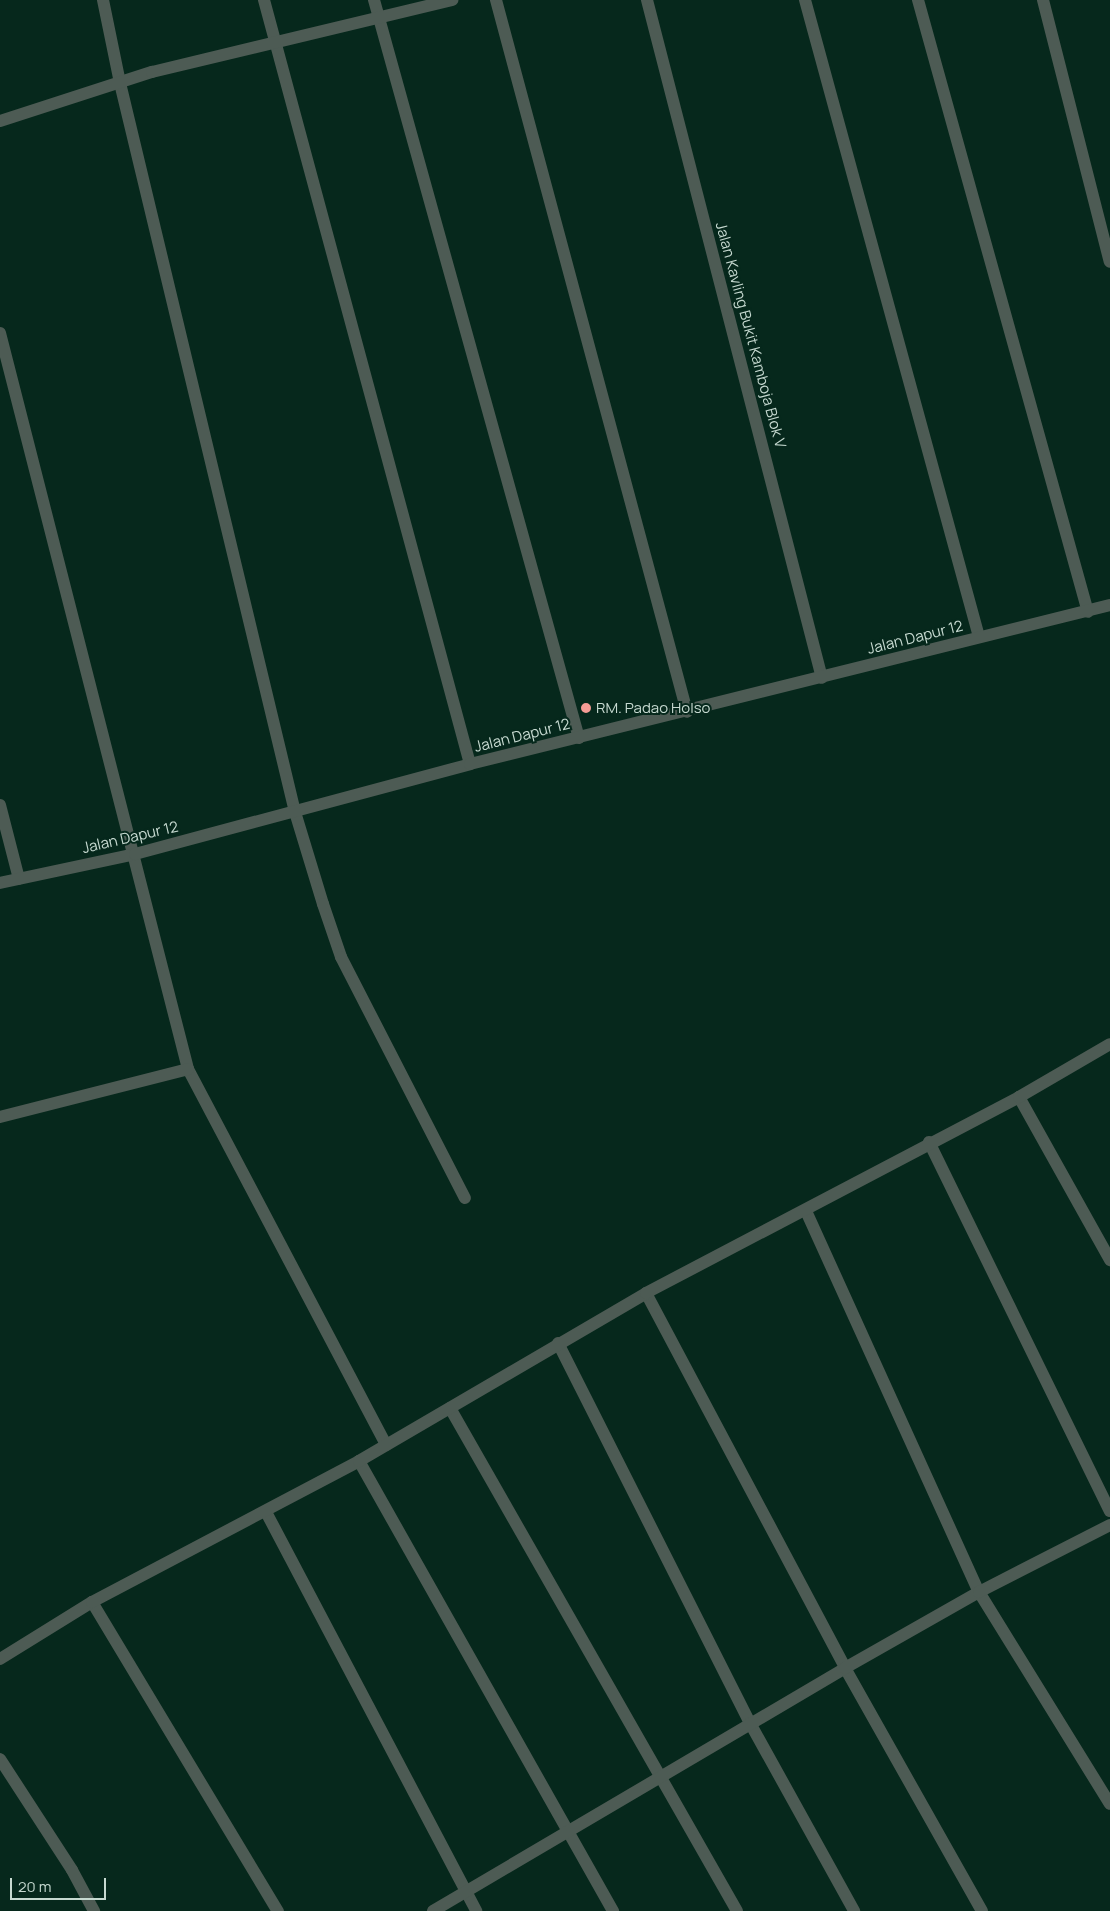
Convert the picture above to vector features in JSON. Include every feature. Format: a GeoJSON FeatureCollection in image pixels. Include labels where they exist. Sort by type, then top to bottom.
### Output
{"type":"FeatureCollection","features":[{"type":"Feature","properties":{"kind":"street"},"geometry":{"type":"LineString","coordinates":[[103,0],[120,83],[295,812],[341,957],[465,1198]]}},
{"type":"Feature","properties":{"kind":"street"},"geometry":{"type":"LineString","coordinates":[[264,0],[274,44],[470,764]]}},
{"type":"Feature","properties":{"kind":"street"},"geometry":{"type":"LineString","coordinates":[[374,0],[377,17],[579,738]]}},
{"type":"Feature","properties":{"kind":"street"},"geometry":{"type":"LineString","coordinates":[[0,121],[152,72],[452,0]]}},
{"type":"Feature","properties":{"kind":"street"},"geometry":{"type":"LineString","coordinates":[[496,0],[688,712]]}},
{"type":"Feature","properties":{"kind":"street","name":"Jalan Kavling Bukit Kamboja Blok V"},"geometry":{"type":"LineString","coordinates":[[647,0],[822,678]]}},
{"type":"Feature","properties":{"kind":"street"},"geometry":{"type":"LineString","coordinates":[[805,0],[979,637]]}},
{"type":"Feature","properties":{"kind":"street"},"geometry":{"type":"LineString","coordinates":[[918,0],[1088,612]]}},
{"type":"Feature","properties":{"kind":"street"},"geometry":{"type":"LineString","coordinates":[[1043,0],[1110,262]]}},
{"type":"Feature","properties":{"kind":"street"},"geometry":{"type":"LineString","coordinates":[[0,333],[135,854],[188,1069],[386,1445]]}},
{"type":"Feature","properties":{"kind":"street","name":"Jalan Dapur 12"},"geometry":{"type":"LineString","coordinates":[[0,883],[135,854],[470,764],[688,712],[1110,605]]}},
{"type":"Feature","properties":{"kind":"street"},"geometry":{"type":"LineString","coordinates":[[0,805],[18,879]]}},
{"type":"Feature","properties":{"kind":"street"},"geometry":{"type":"LineString","coordinates":[[0,1659],[92,1602],[266,1512],[359,1461],[646,1293],[806,1211],[929,1142],[1019,1097],[1110,1044]]}},
{"type":"Feature","properties":{"kind":"street"},"geometry":{"type":"LineString","coordinates":[[0,1117],[188,1069]]}},
{"type":"Feature","properties":{"kind":"street"},"geometry":{"type":"LineString","coordinates":[[1019,1097],[1110,1260]]}},
{"type":"Feature","properties":{"kind":"street"},"geometry":{"type":"LineString","coordinates":[[929,1142],[1110,1511]]}},
{"type":"Feature","properties":{"kind":"street"},"geometry":{"type":"LineString","coordinates":[[806,1211],[980,1592],[1110,1804]]}},
{"type":"Feature","properties":{"kind":"street"},"geometry":{"type":"LineString","coordinates":[[646,1293],[845,1668],[982,1911]]}},
{"type":"Feature","properties":{"kind":"street"},"geometry":{"type":"LineString","coordinates":[[558,1343],[750,1723],[854,1911]]}},
{"type":"Feature","properties":{"kind":"street"},"geometry":{"type":"LineString","coordinates":[[450,1408],[737,1911]]}},
{"type":"Feature","properties":{"kind":"street"},"geometry":{"type":"LineString","coordinates":[[359,1461],[613,1911]]}},
{"type":"Feature","properties":{"kind":"street"},"geometry":{"type":"LineString","coordinates":[[266,1512],[476,1911]]}},
{"type":"Feature","properties":{"kind":"street"},"geometry":{"type":"LineString","coordinates":[[433,1911],[570,1832],[845,1668],[980,1592],[1110,1525]]}},
{"type":"Feature","properties":{"kind":"street"},"geometry":{"type":"LineString","coordinates":[[92,1602],[278,1911]]}},
{"type":"Feature","properties":{"kind":"street"},"geometry":{"type":"LineString","coordinates":[[0,1759],[72,1870],[94,1911]]}},
{"type":"Feature","properties":{"kind":"place","name":"RM. Padao Holso"},"geometry":{"type":"Point","coordinates":[586,708]}}]}
